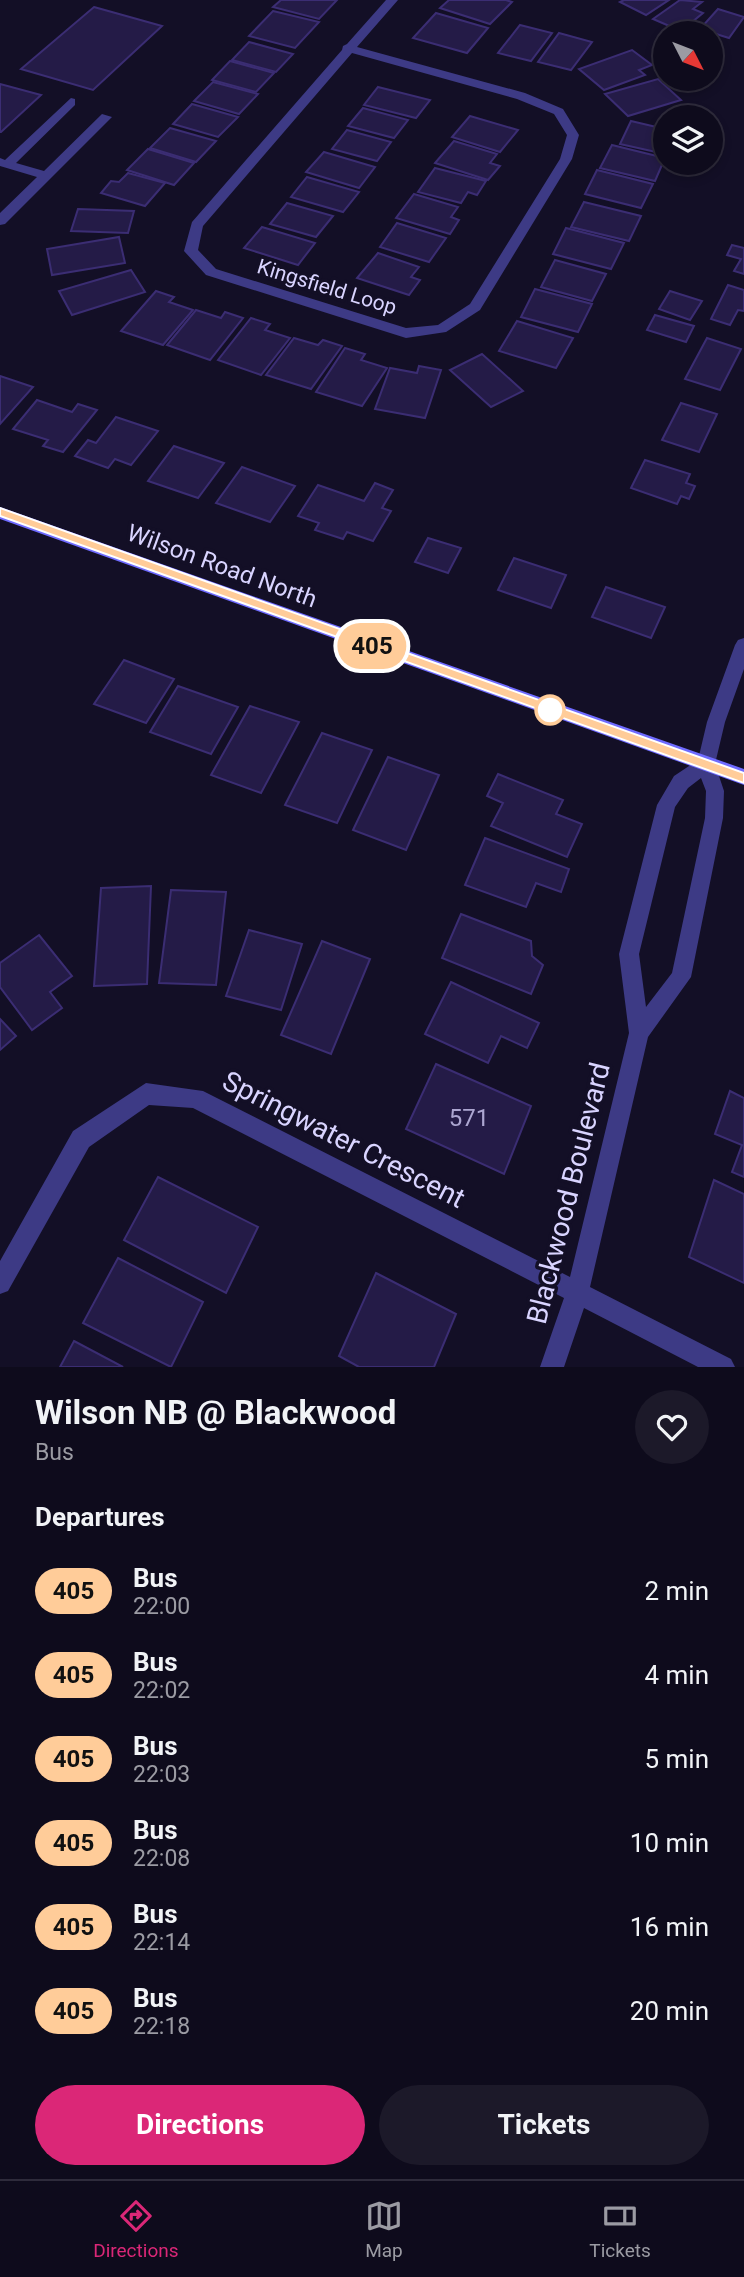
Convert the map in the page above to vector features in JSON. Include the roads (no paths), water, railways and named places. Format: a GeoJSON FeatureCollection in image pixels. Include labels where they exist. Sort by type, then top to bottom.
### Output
{"type":"FeatureCollection","features":[{"type":"Feature","properties":{"kind":"street"},"geometry":{"type":"LineString","coordinates":[[347,48],[392,0]]}},
{"type":"Feature","properties":{"kind":"street","name":"Kingsfield Loop"},"geometry":{"type":"LineString","coordinates":[[347,48],[521,96],[559,112],[573,135],[566,159],[475,307],[441,329],[405,333],[211,272],[191,251],[197,225],[347,48]]}},
{"type":"Feature","properties":{"kind":"street"},"geometry":{"type":"LineString","coordinates":[[4,163],[71,102]]}},
{"type":"Feature","properties":{"kind":"street"},"geometry":{"type":"LineString","coordinates":[[0,221],[106,117]]}},
{"type":"Feature","properties":{"kind":"street"},"geometry":{"type":"LineString","coordinates":[[4,163],[47,176]]}},
{"type":"Feature","properties":{"kind":"street","name":"Wilson Road North"},"geometry":{"type":"LineString","coordinates":[[0,513],[744,777]]}},
{"type":"Feature","properties":{"kind":"street"},"geometry":{"type":"LineString","coordinates":[[706,764],[716,722],[744,645]]}},
{"type":"Feature","properties":{"kind":"street","name":"Blackwood Boulevard"},"geometry":{"type":"LineString","coordinates":[[552,1367],[578,1291],[639,1033],[629,954],[666,805],[681,782],[706,764],[715,790],[714,818],[681,977],[639,1033]]}},
{"type":"Feature","properties":{"kind":"street","name":"Springwater Crescent"},"geometry":{"type":"LineString","coordinates":[[0,1283],[81,1139],[146,1094],[195,1097],[723,1367]]}}]}
